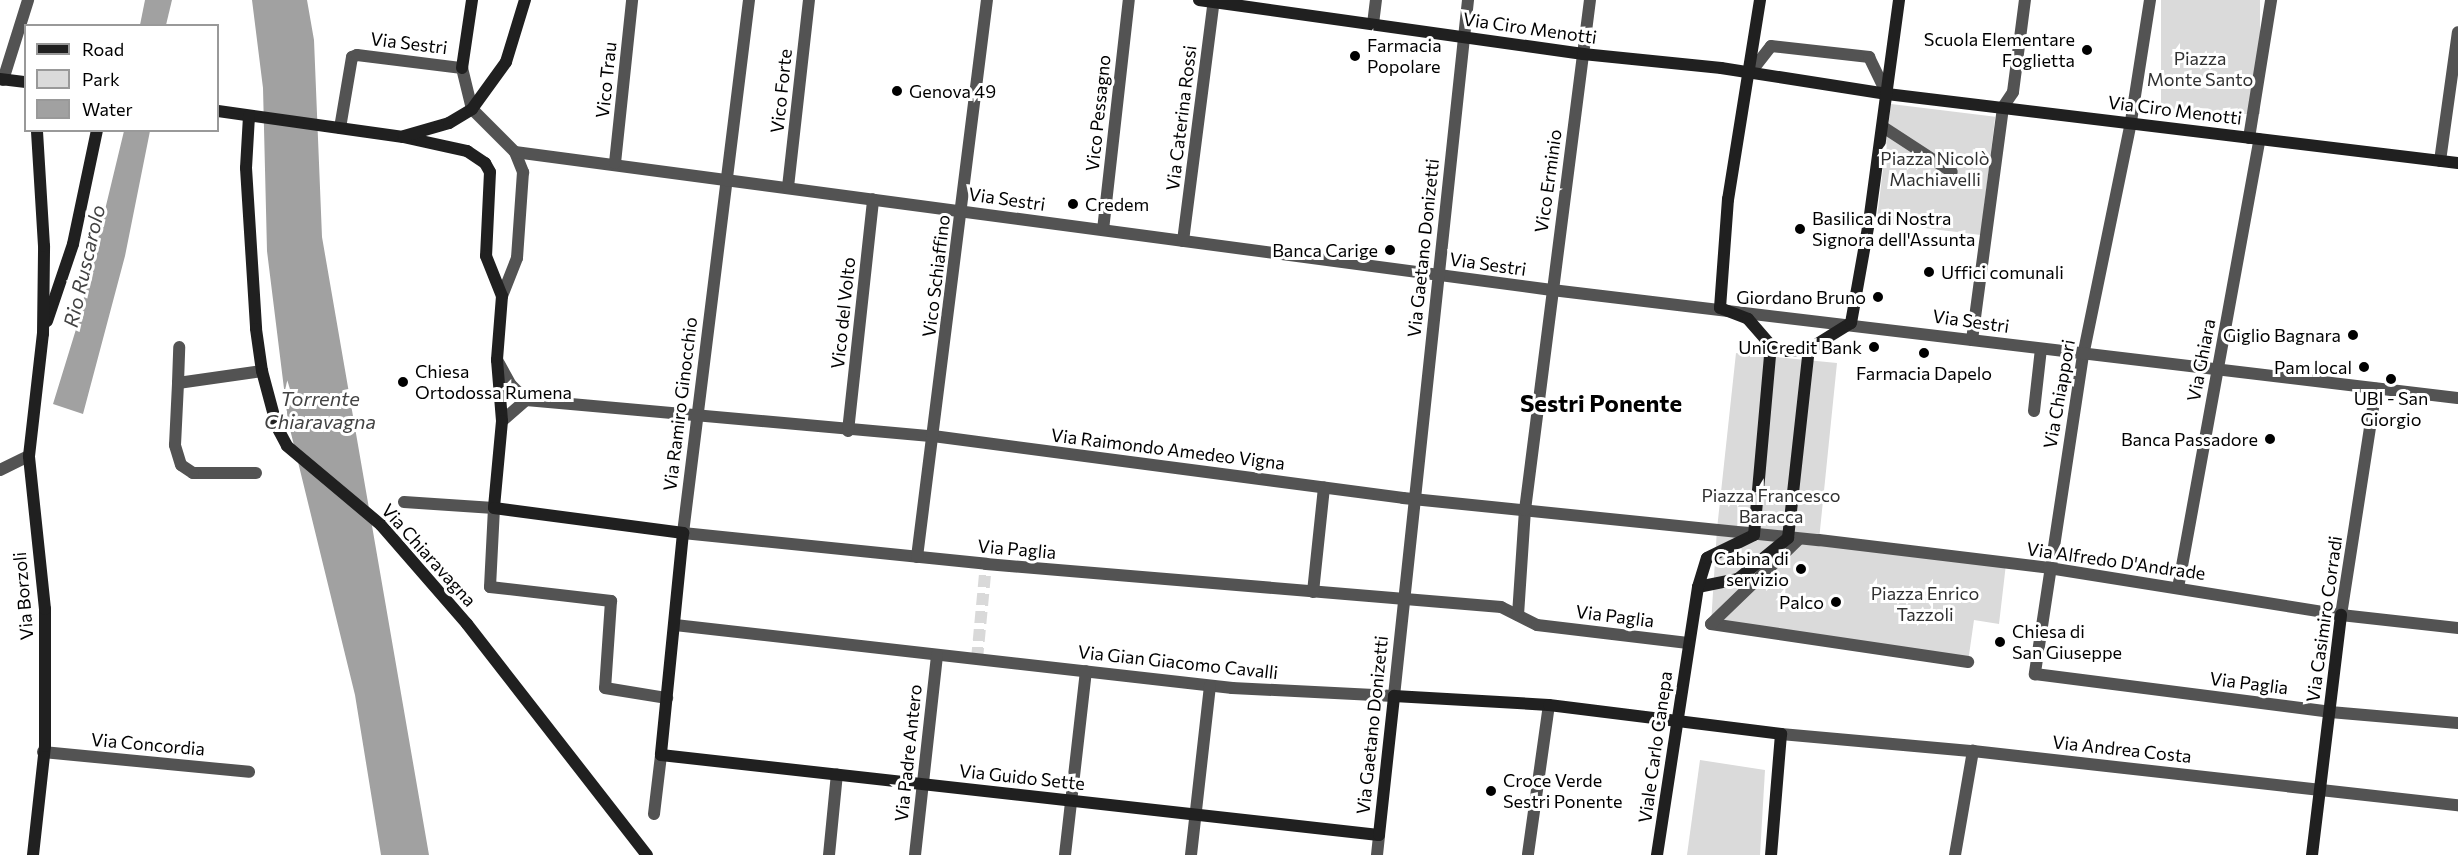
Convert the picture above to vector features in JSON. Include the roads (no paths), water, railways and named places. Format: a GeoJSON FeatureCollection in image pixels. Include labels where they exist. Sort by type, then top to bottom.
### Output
{"type":"FeatureCollection","features":[{"type":"Feature","properties":{"kind":"street"},"geometry":{"type":"LineString","coordinates":[[24,82],[2,79],[28,0]]}},
{"type":"Feature","properties":{"kind":"street"},"geometry":{"type":"LineString","coordinates":[[472,0],[462,68],[472,109],[515,152],[523,172],[517,258],[502,296],[497,360],[502,421],[490,587],[612,601],[605,688],[667,698]]}},
{"type":"Feature","properties":{"kind":"street"},"geometry":{"type":"LineString","coordinates":[[403,136],[448,123],[472,109],[506,62],[525,0]]}},
{"type":"Feature","properties":{"kind":"street","name":"Vico Trau"},"geometry":{"type":"LineString","coordinates":[[615,164],[633,0]]}},
{"type":"Feature","properties":{"kind":"street","name":"Via Ramiro Ginocchio"},"geometry":{"type":"LineString","coordinates":[[654,814],[696,415],[749,0]]}},
{"type":"Feature","properties":{"kind":"street","name":"Vico Forte"},"geometry":{"type":"LineString","coordinates":[[788,187],[809,0]]}},
{"type":"Feature","properties":{"kind":"street","name":"Vico Schiaffino"},"geometry":{"type":"LineString","coordinates":[[917,557],[987,0]]}},
{"type":"Feature","properties":{"kind":"street","name":"Vico Pessagno"},"geometry":{"type":"LineString","coordinates":[[1103,230],[1129,0]]}},
{"type":"Feature","properties":{"kind":"street","name":"Via Ciro Menotti"},"geometry":{"type":"LineString","coordinates":[[1199,0],[1583,54],[1750,73],[1887,94],[2458,163]]}},
{"type":"Feature","properties":{"kind":"street"},"geometry":{"type":"LineString","coordinates":[[1373,24],[1376,0]]}},
{"type":"Feature","properties":{"kind":"street","name":"Via Gaetano Donizetti"},"geometry":{"type":"LineString","coordinates":[[1377,855],[1468,0]]}},
{"type":"Feature","properties":{"kind":"street","name":"Vico Erminio"},"geometry":{"type":"LineString","coordinates":[[1518,615],[1525,510],[1590,0]]}},
{"type":"Feature","properties":{"kind":"street"},"geometry":{"type":"LineString","coordinates":[[1760,0],[1728,199],[1720,308],[1748,319],[1771,345],[1787,351],[1809,349],[1851,323],[1887,94],[1899,0]]}},
{"type":"Feature","properties":{"kind":"street"},"geometry":{"type":"LineString","coordinates":[[1972,340],[2003,107],[2013,92],[2025,0]]}},
{"type":"Feature","properties":{"kind":"street","name":"Via Chiappori"},"geometry":{"type":"LineString","coordinates":[[2035,674],[2049,568],[2083,355],[2131,122],[2150,0]]}},
{"type":"Feature","properties":{"kind":"street","name":"Via Ghiara"},"geometry":{"type":"LineString","coordinates":[[2178,588],[2254,139],[2271,0]]}},
{"type":"Feature","properties":{"kind":"street","name":"Via Caterina Rossi"},"geometry":{"type":"LineString","coordinates":[[1183,241],[1214,1]]}},
{"type":"Feature","properties":{"kind":"street"},"geometry":{"type":"LineString","coordinates":[[2440,161],[2458,32]]}},
{"type":"Feature","properties":{"kind":"street"},"geometry":{"type":"LineString","coordinates":[[1750,73],[1771,46],[1858,55],[1869,57],[1887,94]]}},
{"type":"Feature","properties":{"kind":"street","name":"Via Sestri"},"geometry":{"type":"LineString","coordinates":[[340,128],[352,57],[357,55],[462,68]]}},
{"type":"Feature","properties":{"kind":"street"},"geometry":{"type":"LineString","coordinates":[[219,111],[403,136],[467,151],[485,163],[490,172],[486,256],[502,296]]}},
{"type":"Feature","properties":{"kind":"street","name":"Via Chiaravagna"},"geometry":{"type":"LineString","coordinates":[[252,116],[246,168],[262,371],[277,427],[287,446],[381,525],[467,624],[647,855]]}},
{"type":"Feature","properties":{"kind":"street"},"geometry":{"type":"LineString","coordinates":[[1882,127],[1952,172]]}},
{"type":"Feature","properties":{"kind":"street","name":"Via Borzoli"},"geometry":{"type":"LineString","coordinates":[[33,855],[43,752],[45,609],[29,456],[43,334],[44,246],[37,132]]}},
{"type":"Feature","properties":{"kind":"street","name":"Via Borzoli"},"geometry":{"type":"LineString","coordinates":[[43,334],[73,244],[97,132]]}},
{"type":"Feature","properties":{"kind":"street","name":"Via Sestri"},"geometry":{"type":"LineString","coordinates":[[515,152],[726,178],[1552,290],[1647,296],[1720,308],[1851,323],[2083,355],[2458,398]]}},
{"type":"Feature","properties":{"kind":"street","name":"Vico del Volto"},"geometry":{"type":"LineString","coordinates":[[848,431],[873,199]]}},
{"type":"Feature","properties":{"kind":"street"},"geometry":{"type":"LineString","coordinates":[[1754,535],[1771,345]]}},
{"type":"Feature","properties":{"kind":"street"},"geometry":{"type":"LineString","coordinates":[[179,347],[175,445],[181,465],[193,473],[256,473]]}},
{"type":"Feature","properties":{"kind":"street"},"geometry":{"type":"LineString","coordinates":[[1809,349],[1794,538],[1711,624],[1968,662]]}},
{"type":"Feature","properties":{"kind":"street"},"geometry":{"type":"LineString","coordinates":[[2034,411],[2041,349]]}},
{"type":"Feature","properties":{"kind":"street"},"geometry":{"type":"LineString","coordinates":[[497,360],[511,386],[526,400],[502,421]]}},
{"type":"Feature","properties":{"kind":"street"},"geometry":{"type":"LineString","coordinates":[[178,383],[262,371]]}},
{"type":"Feature","properties":{"kind":"street","name":"Via Casimiro Corradi"},"geometry":{"type":"LineString","coordinates":[[2312,855],[2341,615],[2376,389]]}},
{"type":"Feature","properties":{"kind":"street","name":"Via Raimondo Amedeo Vigna"},"geometry":{"type":"LineString","coordinates":[[526,400],[848,431],[933,436],[1414,500],[1767,536]]}},
{"type":"Feature","properties":{"kind":"street"},"geometry":{"type":"LineString","coordinates":[[0,470],[29,456]]}},
{"type":"Feature","properties":{"kind":"street"},"geometry":{"type":"LineString","coordinates":[[1312,592],[1324,488]]}},
{"type":"Feature","properties":{"kind":"street"},"geometry":{"type":"LineString","coordinates":[[404,502],[494,508]]}},
{"type":"Feature","properties":{"kind":"street","name":"Via Paglia"},"geometry":{"type":"LineString","coordinates":[[494,508],[683,533],[917,557],[1501,607],[1537,625],[1688,643]]}},
{"type":"Feature","properties":{"kind":"street","name":"Viale Carlo Canepa"},"geometry":{"type":"LineString","coordinates":[[1657,855],[1698,586],[1707,558],[1754,535]]}},
{"type":"Feature","properties":{"kind":"street","name":"Via Alfredo D'Andrade"},"geometry":{"type":"LineString","coordinates":[[1767,536],[2049,568],[2341,615],[2458,628]]}},
{"type":"Feature","properties":{"kind":"street"},"geometry":{"type":"LineString","coordinates":[[1698,586],[1738,579],[1794,538]]}},
{"type":"Feature","properties":{"kind":"street","name":"Via Gian Giacomo Cavalli"},"geometry":{"type":"LineString","coordinates":[[675,625],[1210,686],[1371,698],[1394,696],[1549,705],[1679,719],[1781,734]]}},
{"type":"Feature","properties":{"kind":"street","name":"Via Padre Antero"},"geometry":{"type":"LineString","coordinates":[[915,855],[937,655]]}},
{"type":"Feature","properties":{"kind":"street"},"geometry":{"type":"LineString","coordinates":[[1065,855],[1086,671]]}},
{"type":"Feature","properties":{"kind":"street","name":"Via Paglia"},"geometry":{"type":"LineString","coordinates":[[2035,674],[2330,712],[2458,723]]}},
{"type":"Feature","properties":{"kind":"street"},"geometry":{"type":"LineString","coordinates":[[1191,855],[1210,686]]}},
{"type":"Feature","properties":{"kind":"street"},"geometry":{"type":"LineString","coordinates":[[1528,854],[1549,705]]}},
{"type":"Feature","properties":{"kind":"street"},"geometry":{"type":"LineString","coordinates":[[1770,855],[1781,734]]}},
{"type":"Feature","properties":{"kind":"street","name":"Via Andrea Costa"},"geometry":{"type":"LineString","coordinates":[[1781,734],[1973,751],[2458,805]]}},
{"type":"Feature","properties":{"kind":"street"},"geometry":{"type":"LineString","coordinates":[[1955,855],[1973,751]]}},
{"type":"Feature","properties":{"kind":"street","name":"Via Concordia"},"geometry":{"type":"LineString","coordinates":[[43,752],[249,772]]}},
{"type":"Feature","properties":{"kind":"street","name":"Via Guido Sette"},"geometry":{"type":"LineString","coordinates":[[661,755],[1379,835]]}},
{"type":"Feature","properties":{"kind":"street"},"geometry":{"type":"LineString","coordinates":[[829,855],[837,774]]}},
{"type":"Feature","properties":{"kind":"water"},"geometry":{"type":"Polygon","coordinates":[[[145,0],[172,0],[166,24],[140,24],[145,0]]]}},
{"type":"Feature","properties":{"kind":"water","name":"Torrente Chiaravagna"},"geometry":{"type":"Polygon","coordinates":[[[252,0],[307,0],[314,40],[322,237],[429,855],[381,855],[355,695],[288,421],[267,251],[263,88],[252,0]]]}},
{"type":"Feature","properties":{"kind":"water"},"geometry":{"type":"Polygon","coordinates":[[[124,132],[150,132],[125,256],[83,414],[53,404],[77,326],[124,132]]]}},
{"type":"Feature","properties":{"kind":"tunnel"},"geometry":{"type":"LineString","coordinates":[[977,659],[986,564]]}},
{"type":"Feature","properties":{"kind":"place","name":"Scuola Elementare Foglietta"},"geometry":{"type":"Point","coordinates":[2087,50]}},
{"type":"Feature","properties":{"kind":"place","name":"Farmacia Popolare"},"geometry":{"type":"Point","coordinates":[1355,56]}},
{"type":"Feature","properties":{"kind":"place","name":"Genova 49"},"geometry":{"type":"Point","coordinates":[897,91]}},
{"type":"Feature","properties":{"kind":"place","name":"Credem"},"geometry":{"type":"Point","coordinates":[1073,204]}},
{"type":"Feature","properties":{"kind":"place","name":"Basilica di Nostra Signora dell'Assunta"},"geometry":{"type":"Point","coordinates":[1800,229]}},
{"type":"Feature","properties":{"kind":"place","name":"Banca Carige"},"geometry":{"type":"Point","coordinates":[1390,250]}},
{"type":"Feature","properties":{"kind":"place","name":"Uffici comunali"},"geometry":{"type":"Point","coordinates":[1929,272]}},
{"type":"Feature","properties":{"kind":"place","name":"Giordano Bruno"},"geometry":{"type":"Point","coordinates":[1878,297]}},
{"type":"Feature","properties":{"kind":"place","name":"Giglio Bagnara"},"geometry":{"type":"Point","coordinates":[2353,335]}},
{"type":"Feature","properties":{"kind":"place","name":"UniCredit Bank"},"geometry":{"type":"Point","coordinates":[1874,347]}},
{"type":"Feature","properties":{"kind":"place","name":"Farmacia Dapelo"},"geometry":{"type":"Point","coordinates":[1924,353]}},
{"type":"Feature","properties":{"kind":"place","name":"Pam local"},"geometry":{"type":"Point","coordinates":[2364,367]}},
{"type":"Feature","properties":{"kind":"place","name":"UBI - San Giorgio"},"geometry":{"type":"Point","coordinates":[2391,379]}},
{"type":"Feature","properties":{"kind":"place","name":"Chiesa Ortodossa Rumena"},"geometry":{"type":"Point","coordinates":[403,382]}},
{"type":"Feature","properties":{"kind":"place","name":"Banca Passadore"},"geometry":{"type":"Point","coordinates":[2270,439]}},
{"type":"Feature","properties":{"kind":"place","name":"Cabina di servizio"},"geometry":{"type":"Point","coordinates":[1801,569]}},
{"type":"Feature","properties":{"kind":"place","name":"Palco"},"geometry":{"type":"Point","coordinates":[1836,602]}},
{"type":"Feature","properties":{"kind":"place","name":"Chiesa di San Giuseppe"},"geometry":{"type":"Point","coordinates":[2000,642]}},
{"type":"Feature","properties":{"kind":"place","name":"Croce Verde Sestri Ponente"},"geometry":{"type":"Point","coordinates":[1491,791]}},
{"type":"Feature","properties":{"kind":"district","name":"Sestri Ponente"},"geometry":{"type":"Point","coordinates":[1601,403]}},
{"type":"Feature","properties":{"kind":"park label","name":"Piazza Monte Santo"},"geometry":{"type":"Point","coordinates":[2200,69]}},
{"type":"Feature","properties":{"kind":"park label","name":"Piazza Nicolò Machiavelli"},"geometry":{"type":"Point","coordinates":[1935,169]}},
{"type":"Feature","properties":{"kind":"park label","name":"Piazza Francesco Baracca"},"geometry":{"type":"Point","coordinates":[1771,506]}},
{"type":"Feature","properties":{"kind":"park label","name":"Piazza Enrico Tazzoli"},"geometry":{"type":"Point","coordinates":[1925,604]}},
{"type":"Feature","properties":{"kind":"water label","name":"Rio Ruscarolo"},"geometry":{"type":"Point","coordinates":[84,266]}}]}
